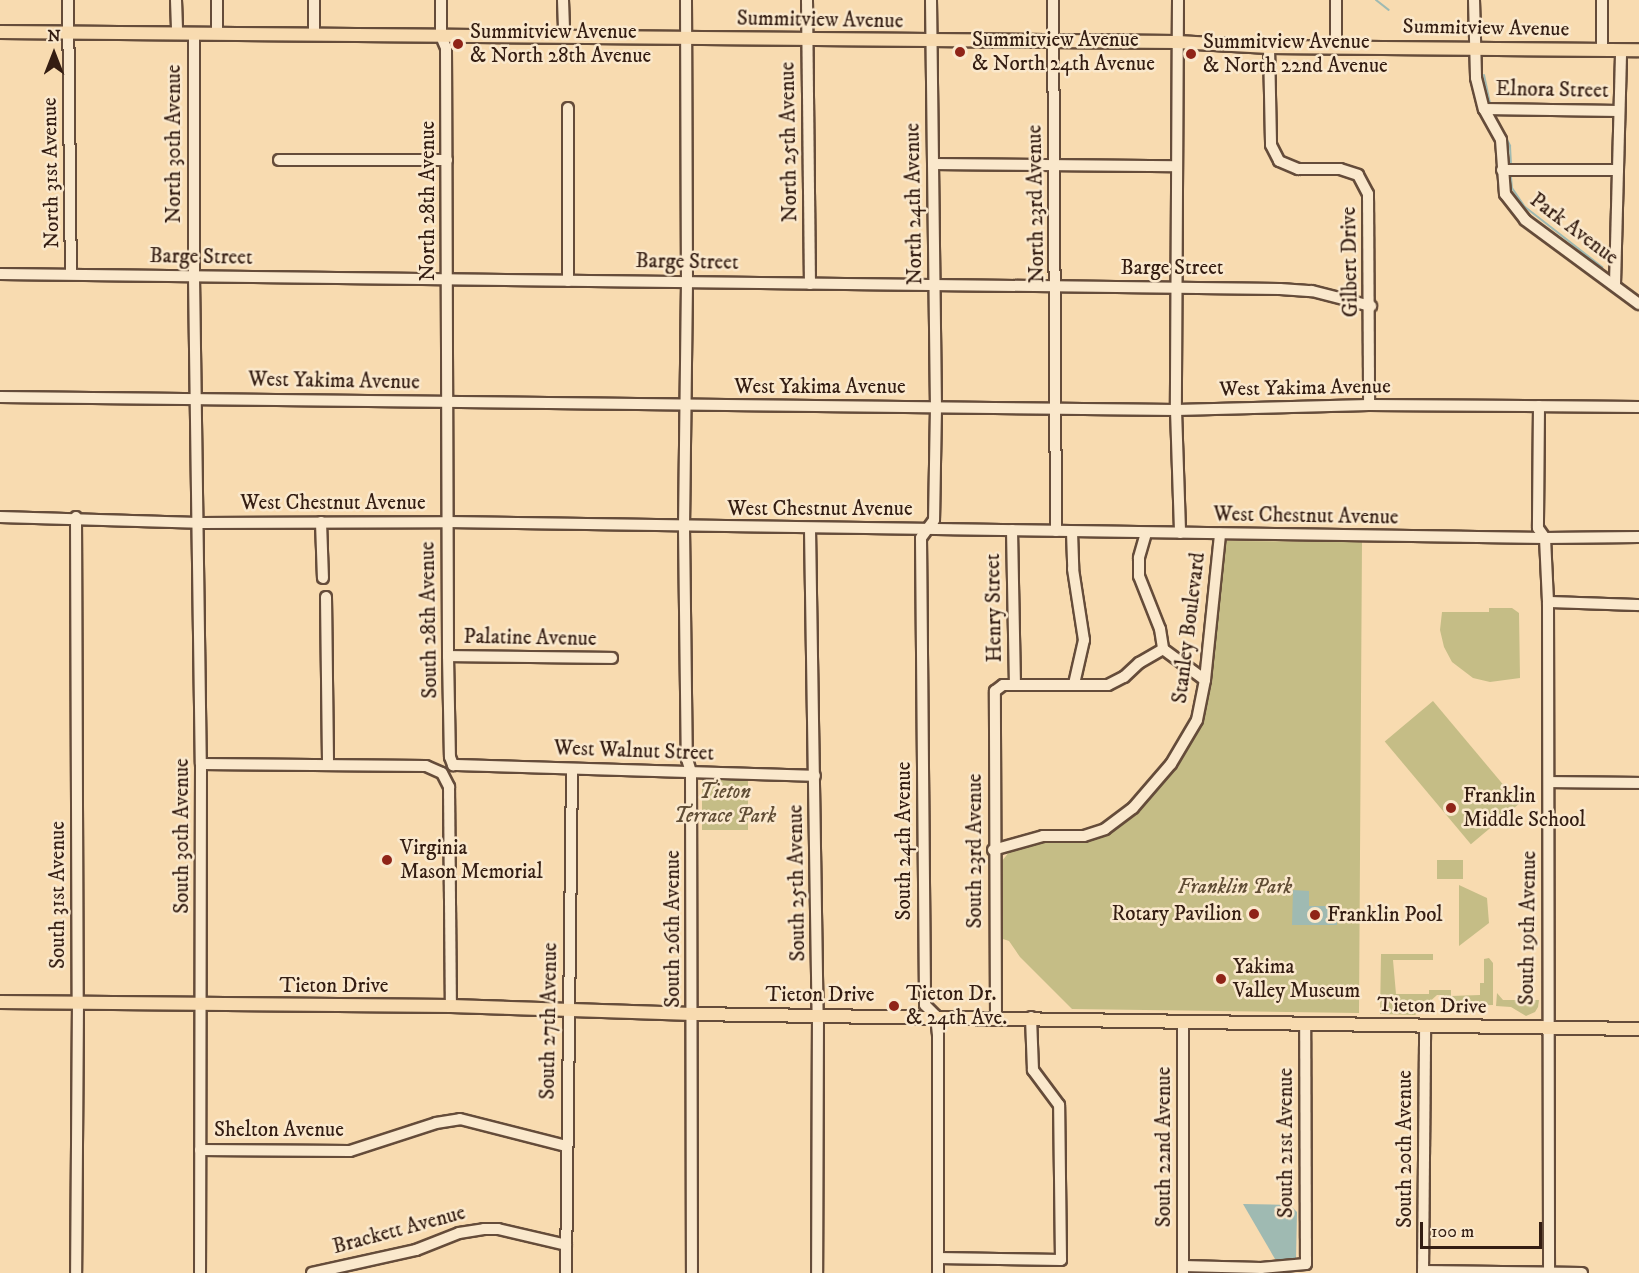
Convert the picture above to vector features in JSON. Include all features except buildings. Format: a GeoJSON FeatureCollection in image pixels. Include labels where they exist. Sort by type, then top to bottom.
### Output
{"type":"FeatureCollection","features":[{"type":"Feature","properties":{"kind":"main road","name":"Summitview Avenue"},"geometry":{"type":"LineString","coordinates":[[0,32],[1178,42],[1269,46],[1639,50]]}},
{"type":"Feature","properties":{"kind":"main road","name":"Tieton Drive"},"geometry":{"type":"LineString","coordinates":[[0,1002],[451,1006],[693,1014],[1032,1017],[1639,1029]]}},
{"type":"Feature","properties":{"kind":"street","name":"North 31st Avenue"},"geometry":{"type":"LineString","coordinates":[[69,0],[71,274]]}},
{"type":"Feature","properties":{"kind":"street","name":"North 30th Avenue"},"geometry":{"type":"LineString","coordinates":[[176,0],[177,34]]}},
{"type":"Feature","properties":{"kind":"street"},"geometry":{"type":"LineString","coordinates":[[217,0],[217,34]]}},
{"type":"Feature","properties":{"kind":"street"},"geometry":{"type":"LineString","coordinates":[[314,0],[314,35]]}},
{"type":"Feature","properties":{"kind":"street","name":"North 28th Avenue"},"geometry":{"type":"LineString","coordinates":[[441,0],[441,36],[446,48],[448,279],[446,402]]}},
{"type":"Feature","properties":{"kind":"street"},"geometry":{"type":"LineString","coordinates":[[563,0],[564,37]]}},
{"type":"Feature","properties":{"kind":"street","name":"South 26th Avenue"},"geometry":{"type":"LineString","coordinates":[[686,0],[687,282],[684,528],[687,759],[692,772],[692,1273]]}},
{"type":"Feature","properties":{"kind":"street","name":"North 25th Avenue"},"geometry":{"type":"LineString","coordinates":[[807,0],[810,284]]}},
{"type":"Feature","properties":{"kind":"street","name":"North 24th Avenue"},"geometry":{"type":"LineString","coordinates":[[932,0],[936,407]]}},
{"type":"Feature","properties":{"kind":"street","name":"North 23rd Avenue"},"geometry":{"type":"LineString","coordinates":[[1053,0],[1057,407]]}},
{"type":"Feature","properties":{"kind":"street"},"geometry":{"type":"LineString","coordinates":[[1178,0],[1176,410],[1180,533]]}},
{"type":"Feature","properties":{"kind":"street"},"geometry":{"type":"LineString","coordinates":[[1336,0],[1336,46]]}},
{"type":"Feature","properties":{"kind":"street","name":"Park Avenue"},"geometry":{"type":"LineString","coordinates":[[1474,0],[1476,78],[1500,140],[1505,194],[1513,208],[1525,220],[1615,284],[1639,304]]}},
{"type":"Feature","properties":{"kind":"street"},"geometry":{"type":"LineString","coordinates":[[1602,0],[1602,49]]}},
{"type":"Feature","properties":{"kind":"street","name":"North 30th Avenue"},"geometry":{"type":"LineString","coordinates":[[194,34],[194,277],[197,399]]}},
{"type":"Feature","properties":{"kind":"street","name":"Gilbert Drive"},"geometry":{"type":"LineString","coordinates":[[1269,46],[1271,145],[1279,161],[1298,169],[1340,169],[1358,175],[1368,195],[1371,306],[1369,405]]}},
{"type":"Feature","properties":{"kind":"street"},"geometry":{"type":"LineString","coordinates":[[1615,284],[1621,50]]}},
{"type":"Feature","properties":{"kind":"street"},"geometry":{"type":"LineString","coordinates":[[568,108],[568,281]]}},
{"type":"Feature","properties":{"kind":"street","name":"Elnora Street"},"geometry":{"type":"LineString","coordinates":[[1489,109],[1619,111]]}},
{"type":"Feature","properties":{"kind":"street"},"geometry":{"type":"LineString","coordinates":[[279,160],[447,160]]}},
{"type":"Feature","properties":{"kind":"street"},"geometry":{"type":"LineString","coordinates":[[933,164],[1177,166]]}},
{"type":"Feature","properties":{"kind":"street"},"geometry":{"type":"LineString","coordinates":[[1502,170],[1618,170]]}},
{"type":"Feature","properties":{"kind":"street","name":"Barge Street"},"geometry":{"type":"LineString","coordinates":[[0,274],[1312,291],[1371,306]]}},
{"type":"Feature","properties":{"kind":"street","name":"West Yakima Avenue"},"geometry":{"type":"LineString","coordinates":[[0,397],[1176,410],[1369,405],[1639,407]]}},
{"type":"Feature","properties":{"kind":"street","name":"South 30th Avenue"},"geometry":{"type":"LineString","coordinates":[[197,399],[201,764],[200,1273]]}},
{"type":"Feature","properties":{"kind":"street","name":"South 28th Avenue"},"geometry":{"type":"LineString","coordinates":[[446,402],[448,656],[450,757],[453,765]]}},
{"type":"Feature","properties":{"kind":"street","name":"South 19th Avenue"},"geometry":{"type":"LineString","coordinates":[[1539,406],[1538,528],[1545,538],[1548,602],[1549,782],[1546,1027],[1549,1273]]}},
{"type":"Feature","properties":{"kind":"street","name":"South 24th Avenue"},"geometry":{"type":"LineString","coordinates":[[936,407],[934,520],[930,529],[921,538],[925,1005],[936,1016],[938,1273]]}},
{"type":"Feature","properties":{"kind":"street"},"geometry":{"type":"LineString","coordinates":[[1056,531],[1057,407]]}},
{"type":"Feature","properties":{"kind":"street","name":"West Chestnut Avenue"},"geometry":{"type":"LineString","coordinates":[[0,517],[198,523],[447,522],[684,528],[930,529],[1545,538],[1639,537]]}},
{"type":"Feature","properties":{"kind":"street","name":"South 31st Avenue"},"geometry":{"type":"LineString","coordinates":[[76,518],[78,1002],[76,1273]]}},
{"type":"Feature","properties":{"kind":"street"},"geometry":{"type":"LineString","coordinates":[[321,522],[323,578]]}},
{"type":"Feature","properties":{"kind":"street","name":"South 25th Avenue"},"geometry":{"type":"LineString","coordinates":[[810,529],[818,1014],[817,1273]]}},
{"type":"Feature","properties":{"kind":"street","name":"Henry Street"},"geometry":{"type":"LineString","coordinates":[[1012,530],[1015,685]]}},
{"type":"Feature","properties":{"kind":"street"},"geometry":{"type":"LineString","coordinates":[[1072,531],[1073,569],[1083,640],[1074,684]]}},
{"type":"Feature","properties":{"kind":"street"},"geometry":{"type":"LineString","coordinates":[[1146,533],[1139,558],[1139,576],[1160,629],[1163,649],[1205,680]]}},
{"type":"Feature","properties":{"kind":"street","name":"Stanley Boulevard"},"geometry":{"type":"LineString","coordinates":[[993,850],[1043,836],[1084,836],[1105,829],[1133,808],[1171,764],[1197,720],[1205,680],[1220,534]]}},
{"type":"Feature","properties":{"kind":"street"},"geometry":{"type":"LineString","coordinates":[[326,597],[328,765]]}},
{"type":"Feature","properties":{"kind":"street"},"geometry":{"type":"LineString","coordinates":[[1548,602],[1639,605]]}},
{"type":"Feature","properties":{"kind":"street"},"geometry":{"type":"LineString","coordinates":[[1015,685],[1108,685],[1124,677],[1139,663],[1163,649]]}},
{"type":"Feature","properties":{"kind":"street","name":"Palatine Avenue"},"geometry":{"type":"LineString","coordinates":[[448,656],[612,658]]}},
{"type":"Feature","properties":{"kind":"street","name":"South 23rd Avenue"},"geometry":{"type":"LineString","coordinates":[[996,1017],[993,850],[995,691],[998,687],[1015,685]]}},
{"type":"Feature","properties":{"kind":"street"},"geometry":{"type":"LineString","coordinates":[[201,764],[426,766],[442,773],[449,787],[451,1006]]}},
{"type":"Feature","properties":{"kind":"street","name":"West Walnut Street"},"geometry":{"type":"LineString","coordinates":[[453,765],[815,776]]}},
{"type":"Feature","properties":{"kind":"street","name":"South 27th Avenue"},"geometry":{"type":"LineString","coordinates":[[566,1273],[572,769]]}},
{"type":"Feature","properties":{"kind":"street"},"geometry":{"type":"LineString","coordinates":[[1549,782],[1639,783]]}},
{"type":"Feature","properties":{"kind":"street"},"geometry":{"type":"LineString","coordinates":[[938,1258],[1061,1260],[1059,1105],[1033,1070],[1032,1017]]}},
{"type":"Feature","properties":{"kind":"street","name":"South 22nd Avenue"},"geometry":{"type":"LineString","coordinates":[[1183,1021],[1183,1270]]}},
{"type":"Feature","properties":{"kind":"street","name":"South 21st Avenue"},"geometry":{"type":"LineString","coordinates":[[1183,1270],[1261,1268],[1306,1264],[1305,1023]]}},
{"type":"Feature","properties":{"kind":"street","name":"South 20th Avenue"},"geometry":{"type":"LineString","coordinates":[[1424,1272],[1425,1026]]}},
{"type":"Feature","properties":{"kind":"street","name":"Shelton Avenue"},"geometry":{"type":"LineString","coordinates":[[200,1150],[350,1151],[436,1123],[460,1119],[566,1146]]}},
{"type":"Feature","properties":{"kind":"street","name":"Brackett Avenue"},"geometry":{"type":"LineString","coordinates":[[312,1273],[416,1250],[459,1233],[484,1229],[566,1245]]}},
{"type":"Feature","properties":{"kind":"street"},"geometry":{"type":"LineString","coordinates":[[1424,1272],[1582,1273]]}},
{"type":"Feature","properties":{"kind":"green space","name":"Franklin Park"},"geometry":{"type":"Polygon","coordinates":[[[1226,541],[1362,542],[1359,1013],[1072,1009],[1020,957],[1009,941],[1003,939],[1002,861],[1013,847],[1037,840],[1109,832],[1133,816],[1194,735],[1205,706],[1226,541]]]}},
{"type":"Feature","properties":{"kind":"green space"},"geometry":{"type":"Polygon","coordinates":[[[1489,608],[1512,608],[1519,613],[1520,678],[1490,682],[1473,678],[1452,662],[1444,647],[1440,630],[1442,612],[1489,612],[1489,608]]]}},
{"type":"Feature","properties":{"kind":"green space"},"geometry":{"type":"Polygon","coordinates":[[[1433,701],[1519,804],[1471,844],[1385,741],[1433,701]]]}},
{"type":"Feature","properties":{"kind":"green space","name":"Tieton Terrace Park"},"geometry":{"type":"Polygon","coordinates":[[[702,777],[748,777],[748,830],[702,830],[702,777]]]}},
{"type":"Feature","properties":{"kind":"green space"},"geometry":{"type":"Polygon","coordinates":[[[1437,860],[1463,860],[1463,879],[1437,879],[1437,860]]]}},
{"type":"Feature","properties":{"kind":"green space"},"geometry":{"type":"Polygon","coordinates":[[[1459,885],[1487,898],[1489,923],[1459,946],[1459,885]]]}},
{"type":"Feature","properties":{"kind":"green space"},"geometry":{"type":"Polygon","coordinates":[[[1381,954],[1433,954],[1433,960],[1393,960],[1396,994],[1429,994],[1429,990],[1451,990],[1451,996],[1480,995],[1480,983],[1484,983],[1484,959],[1489,958],[1493,963],[1493,1005],[1454,1006],[1445,999],[1444,995],[1437,995],[1415,1015],[1380,1014],[1381,954]]]}},
{"type":"Feature","properties":{"kind":"green space"},"geometry":{"type":"Polygon","coordinates":[[[1497,993],[1503,1000],[1539,1000],[1538,1007],[1535,1012],[1526,1016],[1511,1007],[1496,1006],[1497,993]]]}},
{"type":"Feature","properties":{"kind":"water","name":"Franklin Pool"},"geometry":{"type":"Polygon","coordinates":[[[1293,890],[1309,891],[1309,906],[1337,906],[1337,925],[1292,925],[1293,890]]]}},
{"type":"Feature","properties":{"kind":"water"},"geometry":{"type":"Polygon","coordinates":[[[1243,1204],[1290,1205],[1297,1212],[1296,1260],[1275,1259],[1243,1204]]]}},
{"type":"Feature","properties":{"kind":"waterway"},"geometry":{"type":"LineString","coordinates":[[1376,0],[1389,10]]}},
{"type":"Feature","properties":{"kind":"waterway"},"geometry":{"type":"LineString","coordinates":[[1484,75],[1490,104]]}},
{"type":"Feature","properties":{"kind":"waterway"},"geometry":{"type":"LineString","coordinates":[[1493,112],[1510,146],[1511,163]]}},
{"type":"Feature","properties":{"kind":"waterway"},"geometry":{"type":"LineString","coordinates":[[1511,177],[1512,188],[1525,207],[1602,267]]}},
{"type":"Feature","properties":{"kind":"place","name":"Summitview Avenue & North 28th Avenue"},"geometry":{"type":"Point","coordinates":[458,44]}},
{"type":"Feature","properties":{"kind":"place","name":"Summitview Avenue & North 24th Avenue"},"geometry":{"type":"Point","coordinates":[960,52]}},
{"type":"Feature","properties":{"kind":"place","name":"Summitview Avenue & North 22nd Avenue"},"geometry":{"type":"Point","coordinates":[1191,54]}},
{"type":"Feature","properties":{"kind":"place","name":"Franklin Middle School"},"geometry":{"type":"Point","coordinates":[1451,808]}},
{"type":"Feature","properties":{"kind":"place","name":"Virginia Mason Memorial"},"geometry":{"type":"Point","coordinates":[387,860]}},
{"type":"Feature","properties":{"kind":"place","name":"Rotary Pavilion"},"geometry":{"type":"Point","coordinates":[1254,914]}},
{"type":"Feature","properties":{"kind":"place","name":"Franklin Pool"},"geometry":{"type":"Point","coordinates":[1315,915]}},
{"type":"Feature","properties":{"kind":"place","name":"Yakima Valley Museum"},"geometry":{"type":"Point","coordinates":[1221,979]}},
{"type":"Feature","properties":{"kind":"place","name":"Tieton Dr. & 24th Ave."},"geometry":{"type":"Point","coordinates":[894,1006]}}]}
